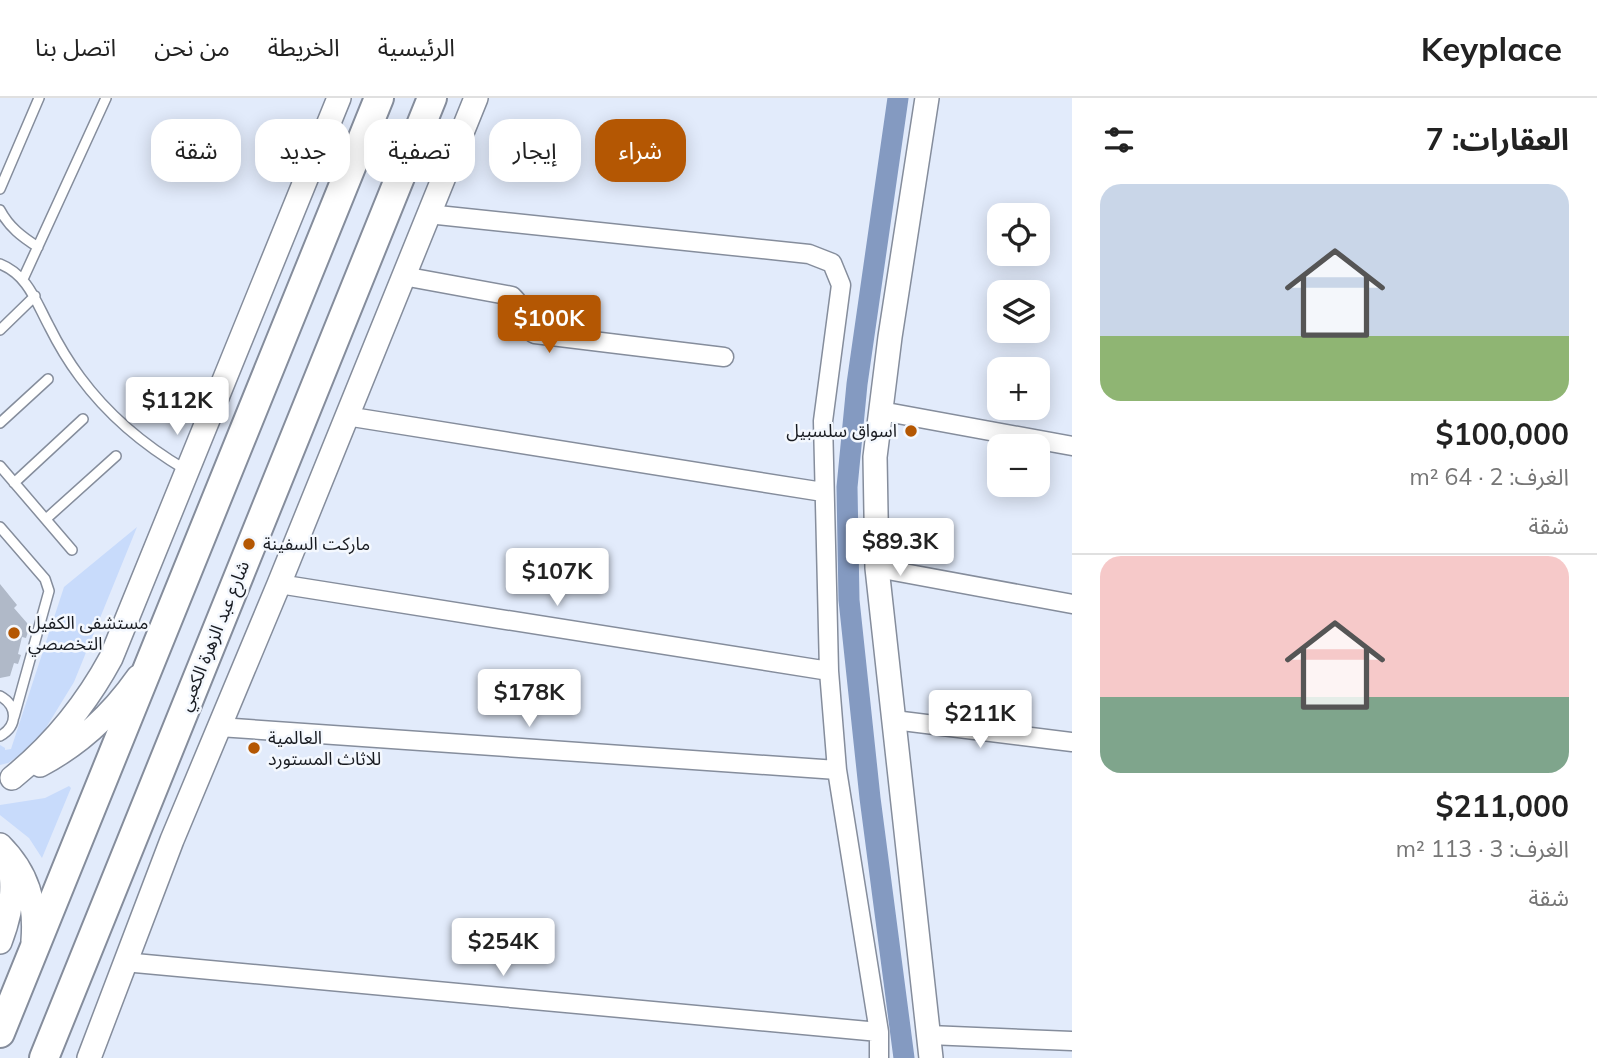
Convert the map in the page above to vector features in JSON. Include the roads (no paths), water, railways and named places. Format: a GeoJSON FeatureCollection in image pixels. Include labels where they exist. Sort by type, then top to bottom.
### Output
{"type":"FeatureCollection","features":[{"type":"Feature","properties":{"kind":"main road"},"geometry":{"type":"LineString","coordinates":[[0,1033],[379,98]]}},
{"type":"Feature","properties":{"kind":"main road","name":"شارع عبد الزهرة الكعبي"},"geometry":{"type":"LineString","coordinates":[[44,1058],[432,98]]}},
{"type":"Feature","properties":{"kind":"street"},"geometry":{"type":"LineString","coordinates":[[6,779],[33,760],[65,728],[98,682],[111,658],[339,98]]}},
{"type":"Feature","properties":{"kind":"street"},"geometry":{"type":"LineString","coordinates":[[89,1058],[172,840],[476,98]]}},
{"type":"Feature","properties":{"kind":"street"},"geometry":{"type":"LineString","coordinates":[[927,98],[890,337],[875,457],[877,568],[931,1058]]}},
{"type":"Feature","properties":{"kind":"street"},"geometry":{"type":"LineString","coordinates":[[428,214],[809,254],[832,263],[841,285],[823,421],[829,671],[837,770],[879,1032],[879,1058]]}},
{"type":"Feature","properties":{"kind":"street"},"geometry":{"type":"LineString","coordinates":[[403,276],[512,296],[520,303],[530,332],[535,334],[724,357]]}},
{"type":"Feature","properties":{"kind":"street"},"geometry":{"type":"LineString","coordinates":[[881,411],[1072,446]]}},
{"type":"Feature","properties":{"kind":"street"},"geometry":{"type":"LineString","coordinates":[[346,416],[823,492]]}},
{"type":"Feature","properties":{"kind":"street"},"geometry":{"type":"LineString","coordinates":[[877,568],[1072,604]]}},
{"type":"Feature","properties":{"kind":"street"},"geometry":{"type":"LineString","coordinates":[[279,584],[829,671]]}},
{"type":"Feature","properties":{"kind":"street"},"geometry":{"type":"LineString","coordinates":[[6,779],[54,758],[95,728],[113,710],[152,657]]}},
{"type":"Feature","properties":{"kind":"street"},"geometry":{"type":"LineString","coordinates":[[894,720],[1072,742]]}},
{"type":"Feature","properties":{"kind":"street"},"geometry":{"type":"LineString","coordinates":[[219,727],[837,770]]}},
{"type":"Feature","properties":{"kind":"street"},"geometry":{"type":"LineString","coordinates":[[0,846],[24,877],[32,897],[33,952]]}},
{"type":"Feature","properties":{"kind":"street"},"geometry":{"type":"LineString","coordinates":[[0,846],[8,860],[12,883],[9,913],[0,942]]}},
{"type":"Feature","properties":{"kind":"street"},"geometry":{"type":"LineString","coordinates":[[124,962],[879,1032]]}},
{"type":"Feature","properties":{"kind":"street"},"geometry":{"type":"LineString","coordinates":[[929,1035],[1072,1041]]}},
{"type":"Feature","properties":{"kind":"lane"},"geometry":{"type":"LineString","coordinates":[[0,189],[39,98]]}},
{"type":"Feature","properties":{"kind":"lane"},"geometry":{"type":"LineString","coordinates":[[23,279],[106,98]]}},
{"type":"Feature","properties":{"kind":"lane"},"geometry":{"type":"LineString","coordinates":[[0,210],[19,235],[38,247]]}},
{"type":"Feature","properties":{"kind":"lane"},"geometry":{"type":"LineString","coordinates":[[0,264],[23,279],[35,296],[63,351],[102,403],[134,434],[187,471]]}},
{"type":"Feature","properties":{"kind":"lane"},"geometry":{"type":"LineString","coordinates":[[0,330],[35,296]]}},
{"type":"Feature","properties":{"kind":"lane"},"geometry":{"type":"LineString","coordinates":[[0,423],[48,379]]}},
{"type":"Feature","properties":{"kind":"lane"},"geometry":{"type":"LineString","coordinates":[[14,483],[83,419]]}},
{"type":"Feature","properties":{"kind":"lane"},"geometry":{"type":"LineString","coordinates":[[46,519],[116,456]]}},
{"type":"Feature","properties":{"kind":"lane"},"geometry":{"type":"LineString","coordinates":[[0,466],[72,550]]}},
{"type":"Feature","properties":{"kind":"lane"},"geometry":{"type":"LineString","coordinates":[[0,527],[45,579],[49,590],[14,717],[8,730],[0,736]]}},
{"type":"Feature","properties":{"kind":"lane"},"geometry":{"type":"LineString","coordinates":[[0,696],[11,705],[14,717]]}},
{"type":"Feature","properties":{"kind":"waterway"},"geometry":{"type":"LineString","coordinates":[[898,98],[857,384],[847,487],[849,600],[870,798],[904,1058]]}},
{"type":"Feature","properties":{"kind":"place","name":"اسواق سلسبيل"},"geometry":{"type":"Point","coordinates":[911,431]}},
{"type":"Feature","properties":{"kind":"place","name":"ماركت السفينة"},"geometry":{"type":"Point","coordinates":[249,544]}},
{"type":"Feature","properties":{"kind":"place","name":"مستشفى الكفيل التخصصي"},"geometry":{"type":"Point","coordinates":[14,633]}},
{"type":"Feature","properties":{"kind":"place","name":"العالمية للاثاث المستورد"},"geometry":{"type":"Point","coordinates":[254,748]}}]}
